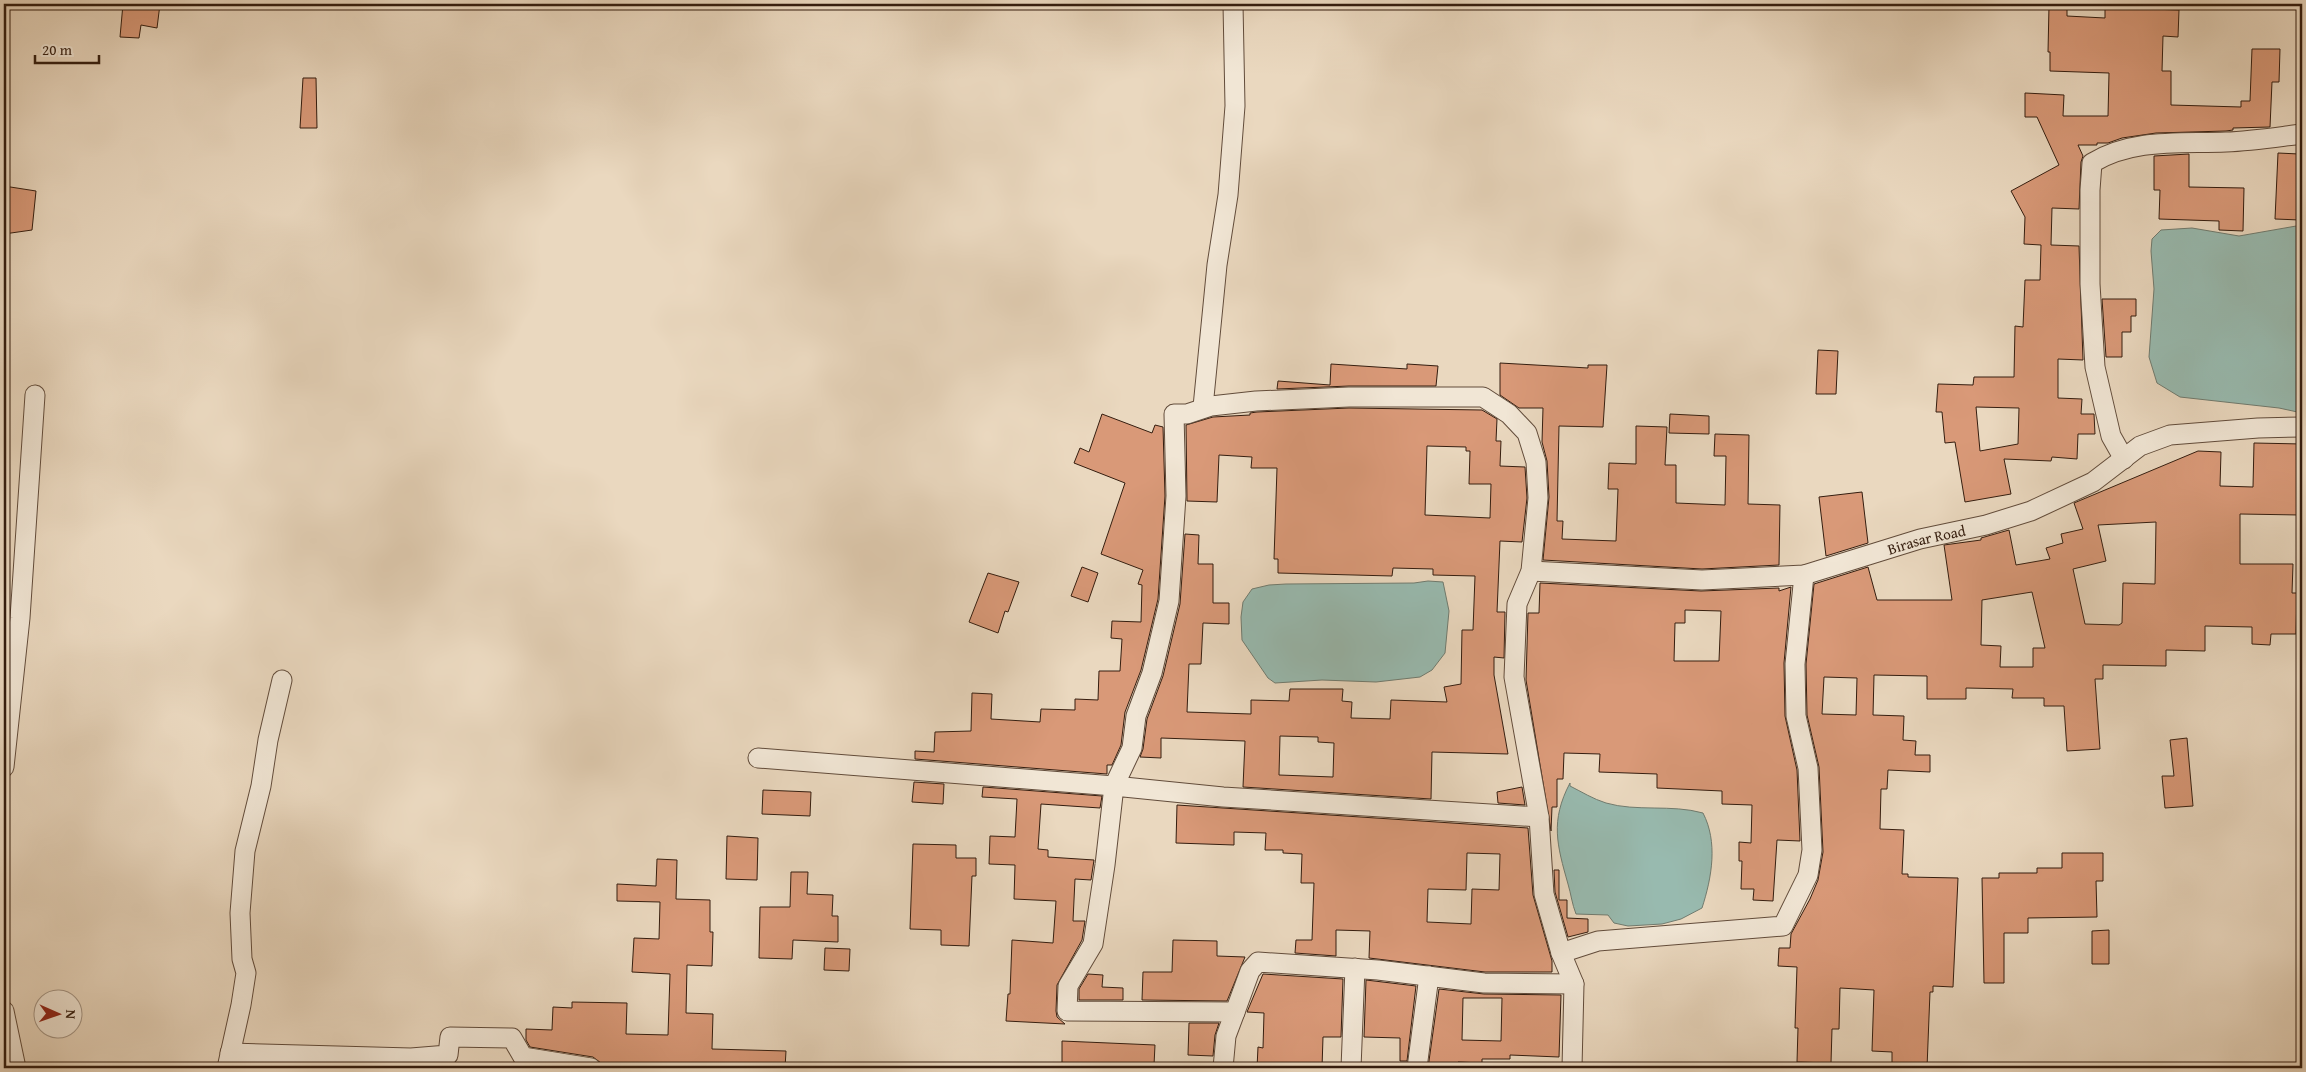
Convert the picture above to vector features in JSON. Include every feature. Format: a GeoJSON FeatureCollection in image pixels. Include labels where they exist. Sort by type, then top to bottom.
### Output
{"type":"FeatureCollection","features":[{"type":"Feature","properties":{"kind":"street"},"geometry":{"type":"LineString","coordinates":[[1203,407],[1218,265],[1228,195],[1235,106],[1233,4]]}},
{"type":"Feature","properties":{"kind":"street"},"geometry":{"type":"LineString","coordinates":[[2124,459],[2110,436],[2095,367],[2090,284],[2090,190],[2092,163],[2120,150],[2146,145],[2174,142],[2227,142],[2302,134]]}},
{"type":"Feature","properties":{"kind":"street"},"geometry":{"type":"LineString","coordinates":[[4,767],[20,618],[35,395]]}},
{"type":"Feature","properties":{"kind":"street"},"geometry":{"type":"LineString","coordinates":[[1235,1012],[1067,1011],[1068,986],[1093,944],[1114,786],[1132,748],[1136,716],[1152,674],[1169,601],[1176,496],[1174,414],[1187,414],[1203,407],[1256,401],[1348,397],[1483,397],[1509,414],[1527,433],[1536,462],[1538,498],[1531,571],[1517,604],[1514,677],[1539,817],[1544,894],[1560,953],[1574,984],[1572,1068]]}},
{"type":"Feature","properties":{"kind":"street","name":"Birasar Road"},"geometry":{"type":"LineString","coordinates":[[1531,571],[1702,580],[1804,575],[1920,539],[1986,525],[2031,511],[2093,482],[2140,446],[2170,435],[2258,428],[2302,427]]}},
{"type":"Feature","properties":{"kind":"street"},"geometry":{"type":"LineString","coordinates":[[1560,953],[1598,941],[1783,926],[1808,874],[1812,850],[1808,768],[1796,707],[1795,664],[1804,575]]}},
{"type":"Feature","properties":{"kind":"street"},"geometry":{"type":"LineString","coordinates":[[282,680],[245,850],[240,913],[242,959],[246,973],[229,1061],[356,1062],[433,1057],[448,1055],[450,1037],[512,1038],[523,1057],[591,1068]]}},
{"type":"Feature","properties":{"kind":"street"},"geometry":{"type":"LineString","coordinates":[[758,758],[1114,786],[1223,797],[1539,817]]}},
{"type":"Feature","properties":{"kind":"street"},"geometry":{"type":"LineString","coordinates":[[1223,1068],[1226,1036],[1250,971],[1258,962],[1354,968],[1484,983],[1574,984]]}},
{"type":"Feature","properties":{"kind":"street"},"geometry":{"type":"LineString","coordinates":[[1351,1068],[1354,968]]}},
{"type":"Feature","properties":{"kind":"street"},"geometry":{"type":"LineString","coordinates":[[1417,1068],[1429,976]]}},
{"type":"Feature","properties":{"kind":"street"},"geometry":{"type":"LineString","coordinates":[[4,1011],[16,1068]]}},
{"type":"Feature","properties":{"kind":"water"},"geometry":{"type":"Polygon","coordinates":[[[2302,225],[2302,413],[2279,408],[2180,397],[2157,383],[2149,357],[2154,289],[2152,239],[2161,230],[2192,228],[2239,236],[2302,225]]]}},
{"type":"Feature","properties":{"kind":"water"},"geometry":{"type":"Polygon","coordinates":[[[1428,581],[1443,582],[1449,611],[1445,653],[1432,670],[1420,677],[1376,682],[1322,680],[1275,683],[1268,678],[1242,640],[1241,617],[1243,602],[1252,589],[1286,584],[1414,583],[1428,581]]]}},
{"type":"Feature","properties":{"kind":"water"},"geometry":{"type":"Polygon","coordinates":[[[1570,783],[1570,786],[1592,797],[1618,806],[1679,809],[1703,813],[1711,836],[1712,860],[1702,908],[1681,919],[1662,924],[1628,926],[1614,923],[1608,915],[1576,914],[1561,857],[1557,833],[1560,809],[1570,783]]]}},
{"type":"Feature","properties":{"kind":"building"},"geometry":{"type":"Polygon","coordinates":[[[123,4],[160,4],[157,28],[141,25],[139,38],[120,37],[123,4]]]}},
{"type":"Feature","properties":{"kind":"building"},"geometry":{"type":"Polygon","coordinates":[[[2105,4],[2121,4],[2121,8],[2179,10],[2178,37],[2163,36],[2162,71],[2171,71],[2171,105],[2241,107],[2241,101],[2250,101],[2252,49],[2280,49],[2279,82],[2272,82],[2270,127],[2233,128],[2233,130],[2226,131],[2156,133],[2122,138],[2108,143],[2097,143],[2097,145],[2078,145],[2083,156],[2081,162],[2079,209],[2052,208],[2051,245],[2079,246],[2083,360],[2058,359],[2058,398],[2082,399],[2081,414],[2094,414],[2095,434],[2078,434],[2077,459],[2052,457],[2051,461],[2004,459],[2011,494],[1965,502],[1955,442],[1945,443],[1942,412],[1936,412],[1938,384],[1973,385],[1974,377],[2014,377],[2015,326],[2023,327],[2025,280],[2040,280],[2041,245],[2024,244],[2025,217],[2011,191],[2059,165],[2037,117],[2025,117],[2025,93],[2064,95],[2063,116],[2108,116],[2109,73],[2050,71],[2050,52],[2048,52],[2049,6],[2067,6],[2067,16],[2105,18],[2105,4]],[[1976,407],[1980,451],[2018,444],[2019,408],[1976,407]]]}},
{"type":"Feature","properties":{"kind":"building"},"geometry":{"type":"Polygon","coordinates":[[[303,78],[316,78],[317,128],[300,128],[303,78]]]}},
{"type":"Feature","properties":{"kind":"building"},"geometry":{"type":"Polygon","coordinates":[[[2278,153],[2299,154],[2300,220],[2275,219],[2278,153]]]}},
{"type":"Feature","properties":{"kind":"building"},"geometry":{"type":"Polygon","coordinates":[[[2189,154],[2189,187],[2244,188],[2243,231],[2219,230],[2219,221],[2159,219],[2160,190],[2154,190],[2154,156],[2189,154]]]}},
{"type":"Feature","properties":{"kind":"building"},"geometry":{"type":"Polygon","coordinates":[[[4,186],[36,191],[32,230],[4,234],[4,186]]]}},
{"type":"Feature","properties":{"kind":"building"},"geometry":{"type":"Polygon","coordinates":[[[2102,299],[2136,299],[2136,316],[2131,316],[2131,332],[2122,332],[2122,357],[2106,357],[2102,299]]]}},
{"type":"Feature","properties":{"kind":"building"},"geometry":{"type":"Polygon","coordinates":[[[1818,350],[1838,351],[1836,394],[1816,394],[1818,350]]]}},
{"type":"Feature","properties":{"kind":"building"},"geometry":{"type":"Polygon","coordinates":[[[1500,363],[1588,368],[1588,365],[1607,365],[1603,427],[1559,426],[1557,521],[1563,521],[1562,539],[1616,541],[1618,489],[1608,489],[1609,463],[1636,464],[1636,426],[1667,427],[1665,465],[1676,465],[1676,503],[1725,505],[1726,456],[1714,456],[1715,434],[1749,435],[1748,504],[1780,505],[1779,565],[1702,569],[1543,560],[1549,497],[1547,461],[1542,442],[1543,408],[1519,408],[1500,395],[1500,363]]]}},
{"type":"Feature","properties":{"kind":"building"},"geometry":{"type":"Polygon","coordinates":[[[1331,364],[1407,369],[1407,364],[1438,366],[1436,386],[1349,386],[1277,389],[1278,381],[1330,385],[1331,364]]]}},
{"type":"Feature","properties":{"kind":"building"},"geometry":{"type":"Polygon","coordinates":[[[1349,408],[1482,410],[1497,419],[1496,441],[1501,441],[1500,466],[1525,467],[1527,498],[1522,542],[1500,541],[1497,612],[1505,612],[1504,658],[1494,657],[1494,675],[1508,754],[1432,752],[1431,799],[1243,787],[1245,741],[1161,738],[1161,758],[1140,757],[1143,749],[1147,719],[1163,676],[1180,604],[1185,534],[1199,535],[1198,564],[1213,564],[1213,603],[1229,603],[1229,624],[1203,623],[1201,664],[1189,664],[1187,712],[1251,714],[1251,700],[1289,701],[1290,689],[1343,689],[1342,701],[1352,702],[1351,718],[1390,719],[1391,700],[1447,702],[1444,687],[1461,684],[1462,630],[1473,630],[1475,576],[1433,575],[1433,569],[1393,568],[1392,576],[1278,573],[1278,559],[1274,559],[1277,468],[1251,468],[1252,457],[1219,455],[1217,502],[1187,501],[1186,425],[1213,417],[1250,415],[1250,413],[1349,408]],[[1427,446],[1425,515],[1490,518],[1491,484],[1469,484],[1470,451],[1466,451],[1466,447],[1427,446]],[[1280,736],[1279,775],[1333,777],[1334,743],[1318,742],[1318,737],[1280,736]]]}},
{"type":"Feature","properties":{"kind":"building"},"geometry":{"type":"Polygon","coordinates":[[[1102,414],[1152,433],[1155,425],[1163,427],[1165,496],[1158,599],[1141,670],[1125,712],[1121,745],[1112,765],[1107,765],[1107,774],[915,759],[915,751],[934,752],[935,732],[971,731],[972,693],[992,694],[991,719],[1040,722],[1041,709],[1075,710],[1075,699],[1098,700],[1099,671],[1120,671],[1122,639],[1111,638],[1112,621],[1141,622],[1142,585],[1138,584],[1143,570],[1101,554],[1125,483],[1074,463],[1080,448],[1089,452],[1102,414]]]}},
{"type":"Feature","properties":{"kind":"building"},"geometry":{"type":"Polygon","coordinates":[[[1670,414],[1709,416],[1709,434],[1669,433],[1670,414]]]}},
{"type":"Feature","properties":{"kind":"building"},"geometry":{"type":"Polygon","coordinates":[[[2254,443],[2302,444],[2300,515],[2240,514],[2240,564],[2293,564],[2292,593],[2297,593],[2296,634],[2271,634],[2270,645],[2252,644],[2252,627],[2205,626],[2205,651],[2166,650],[2166,666],[2103,665],[2103,679],[2095,679],[2100,749],[2067,751],[2064,706],[2044,706],[2044,698],[2012,698],[2013,689],[1966,688],[1966,699],[1927,699],[1927,676],[1874,675],[1873,715],[1904,716],[1903,740],[1916,741],[1915,755],[1930,755],[1930,772],[1888,770],[1887,789],[1881,789],[1880,829],[1904,830],[1902,874],[1908,874],[1908,877],[1958,878],[1953,987],[1933,986],[1933,992],[1930,992],[1927,1068],[1892,1068],[1892,1052],[1872,1051],[1874,990],[1840,988],[1839,1029],[1832,1029],[1831,1063],[1797,1062],[1798,1028],[1795,1028],[1797,967],[1778,966],[1779,948],[1790,948],[1791,934],[1818,880],[1823,852],[1819,767],[1807,715],[1806,664],[1814,584],[1868,567],[1877,600],[1952,600],[1944,545],[1981,540],[1981,538],[2009,530],[2016,565],[2050,559],[2046,548],[2063,543],[2061,534],[2083,529],[2074,503],[2198,451],[2221,452],[2220,486],[2253,487],[2254,443]],[[2156,522],[2098,525],[2106,561],[2073,569],[2085,624],[2119,625],[2122,623],[2123,583],[2155,584],[2156,522]],[[2032,592],[1982,600],[1981,645],[2001,646],[2000,667],[2033,667],[2033,648],[2045,648],[2032,592]],[[1824,677],[1822,714],[1856,715],[1857,678],[1824,677]]]}},
{"type":"Feature","properties":{"kind":"building"},"geometry":{"type":"Polygon","coordinates":[[[1862,492],[1868,543],[1826,556],[1819,497],[1862,492]]]}},
{"type":"Feature","properties":{"kind":"building"},"geometry":{"type":"Polygon","coordinates":[[[1082,567],[1098,573],[1088,602],[1071,596],[1082,567]]]}},
{"type":"Feature","properties":{"kind":"building"},"geometry":{"type":"Polygon","coordinates":[[[988,573],[1019,582],[1008,612],[1005,611],[998,633],[969,622],[988,573]]]}},
{"type":"Feature","properties":{"kind":"building"},"geometry":{"type":"Polygon","coordinates":[[[1540,583],[1701,591],[1779,588],[1779,591],[1791,587],[1784,663],[1785,716],[1797,770],[1800,841],[1777,840],[1773,901],[1753,900],[1754,889],[1741,889],[1742,861],[1739,861],[1739,842],[1751,843],[1752,805],[1722,804],[1722,791],[1657,788],[1657,774],[1599,772],[1600,754],[1564,753],[1563,779],[1557,779],[1557,807],[1552,807],[1551,831],[1526,680],[1528,613],[1539,613],[1540,583]],[[1685,610],[1685,623],[1675,623],[1674,661],[1719,661],[1721,611],[1685,610]]]}},
{"type":"Feature","properties":{"kind":"building"},"geometry":{"type":"Polygon","coordinates":[[[2187,738],[2193,806],[2165,808],[2162,776],[2174,776],[2170,740],[2187,738]]]}},
{"type":"Feature","properties":{"kind":"building"},"geometry":{"type":"Polygon","coordinates":[[[914,782],[944,784],[943,804],[912,802],[914,782]]]}},
{"type":"Feature","properties":{"kind":"building"},"geometry":{"type":"Polygon","coordinates":[[[983,787],[1102,796],[1100,808],[1041,804],[1038,849],[1048,850],[1048,857],[1094,860],[1091,880],[1075,879],[1073,921],[1085,921],[1082,940],[1057,985],[1057,1017],[1065,1024],[1006,1021],[1008,994],[1010,994],[1012,940],[1053,943],[1056,901],[1014,899],[1015,865],[989,864],[990,836],[1015,837],[1017,799],[982,797],[983,787]]]}},
{"type":"Feature","properties":{"kind":"building"},"geometry":{"type":"Polygon","coordinates":[[[1522,787],[1525,805],[1498,803],[1497,792],[1522,787]]]}},
{"type":"Feature","properties":{"kind":"building"},"geometry":{"type":"Polygon","coordinates":[[[763,790],[811,792],[810,816],[762,814],[763,790]]]}},
{"type":"Feature","properties":{"kind":"building"},"geometry":{"type":"Polygon","coordinates":[[[1177,805],[1528,828],[1533,895],[1552,961],[1552,972],[1485,972],[1369,958],[1370,931],[1336,930],[1336,956],[1295,953],[1296,940],[1312,940],[1314,883],[1301,883],[1302,854],[1283,853],[1283,850],[1265,850],[1266,833],[1234,832],[1234,845],[1176,843],[1177,805]],[[1467,853],[1466,890],[1428,889],[1427,922],[1471,924],[1472,889],[1499,890],[1500,854],[1467,853]]]}},
{"type":"Feature","properties":{"kind":"building"},"geometry":{"type":"Polygon","coordinates":[[[727,836],[758,838],[757,880],[726,879],[727,836]]]}},
{"type":"Feature","properties":{"kind":"building"},"geometry":{"type":"Polygon","coordinates":[[[913,844],[956,845],[956,858],[976,858],[976,876],[972,876],[969,946],[941,945],[941,930],[910,929],[913,844]]]}},
{"type":"Feature","properties":{"kind":"building"},"geometry":{"type":"Polygon","coordinates":[[[2062,853],[2103,853],[2103,881],[2096,881],[2097,917],[2028,918],[2028,933],[2004,933],[2004,983],[1984,983],[1982,878],[1999,878],[1999,873],[2037,873],[2037,868],[2062,868],[2062,853]]]}},
{"type":"Feature","properties":{"kind":"building"},"geometry":{"type":"Polygon","coordinates":[[[657,859],[677,860],[676,899],[710,900],[710,932],[713,932],[712,966],[687,965],[686,1013],[713,1014],[712,1049],[786,1051],[785,1068],[621,1068],[621,1063],[601,1063],[593,1057],[530,1047],[526,1040],[526,1029],[552,1030],[553,1007],[572,1008],[572,1002],[627,1003],[626,1034],[668,1035],[670,974],[632,972],[634,938],[659,939],[660,902],[617,901],[617,884],[656,886],[657,859]]]}},
{"type":"Feature","properties":{"kind":"building"},"geometry":{"type":"Polygon","coordinates":[[[1554,870],[1559,870],[1559,900],[1567,900],[1567,918],[1588,919],[1588,932],[1568,937],[1555,892],[1554,870]]]}},
{"type":"Feature","properties":{"kind":"building"},"geometry":{"type":"Polygon","coordinates":[[[791,872],[808,872],[807,894],[833,895],[832,916],[838,916],[838,942],[793,940],[792,959],[759,958],[760,907],[790,907],[791,872]]]}},
{"type":"Feature","properties":{"kind":"building"},"geometry":{"type":"Polygon","coordinates":[[[2109,930],[2109,964],[2092,964],[2092,931],[2109,930]]]}},
{"type":"Feature","properties":{"kind":"building"},"geometry":{"type":"Polygon","coordinates":[[[1173,940],[1217,941],[1217,956],[1245,957],[1227,1001],[1142,1000],[1143,972],[1172,972],[1173,940]]]}},
{"type":"Feature","properties":{"kind":"building"},"geometry":{"type":"Polygon","coordinates":[[[825,948],[850,949],[849,971],[824,970],[825,948]]]}},
{"type":"Feature","properties":{"kind":"building"},"geometry":{"type":"Polygon","coordinates":[[[1088,974],[1103,975],[1102,987],[1123,988],[1123,1000],[1079,1000],[1079,989],[1088,974]]]}},
{"type":"Feature","properties":{"kind":"building"},"geometry":{"type":"Polygon","coordinates":[[[1263,974],[1343,979],[1341,1037],[1323,1037],[1322,1068],[1257,1068],[1258,1047],[1263,1048],[1264,1013],[1247,1012],[1263,974]]]}},
{"type":"Feature","properties":{"kind":"building"},"geometry":{"type":"Polygon","coordinates":[[[1366,980],[1416,986],[1407,1061],[1400,1061],[1400,1038],[1364,1037],[1366,980]]]}},
{"type":"Feature","properties":{"kind":"building"},"geometry":{"type":"Polygon","coordinates":[[[1439,989],[1484,994],[1561,995],[1559,1057],[1510,1055],[1510,1059],[1482,1059],[1482,1063],[1458,1062],[1458,1068],[1428,1068],[1439,989]],[[1463,998],[1462,1040],[1501,1041],[1502,998],[1463,998]]]}},
{"type":"Feature","properties":{"kind":"building"},"geometry":{"type":"Polygon","coordinates":[[[1189,1023],[1219,1023],[1215,1035],[1213,1056],[1188,1055],[1189,1023]]]}},
{"type":"Feature","properties":{"kind":"building"},"geometry":{"type":"Polygon","coordinates":[[[1062,1041],[1155,1045],[1154,1065],[1062,1064],[1062,1041]]]}}]}
